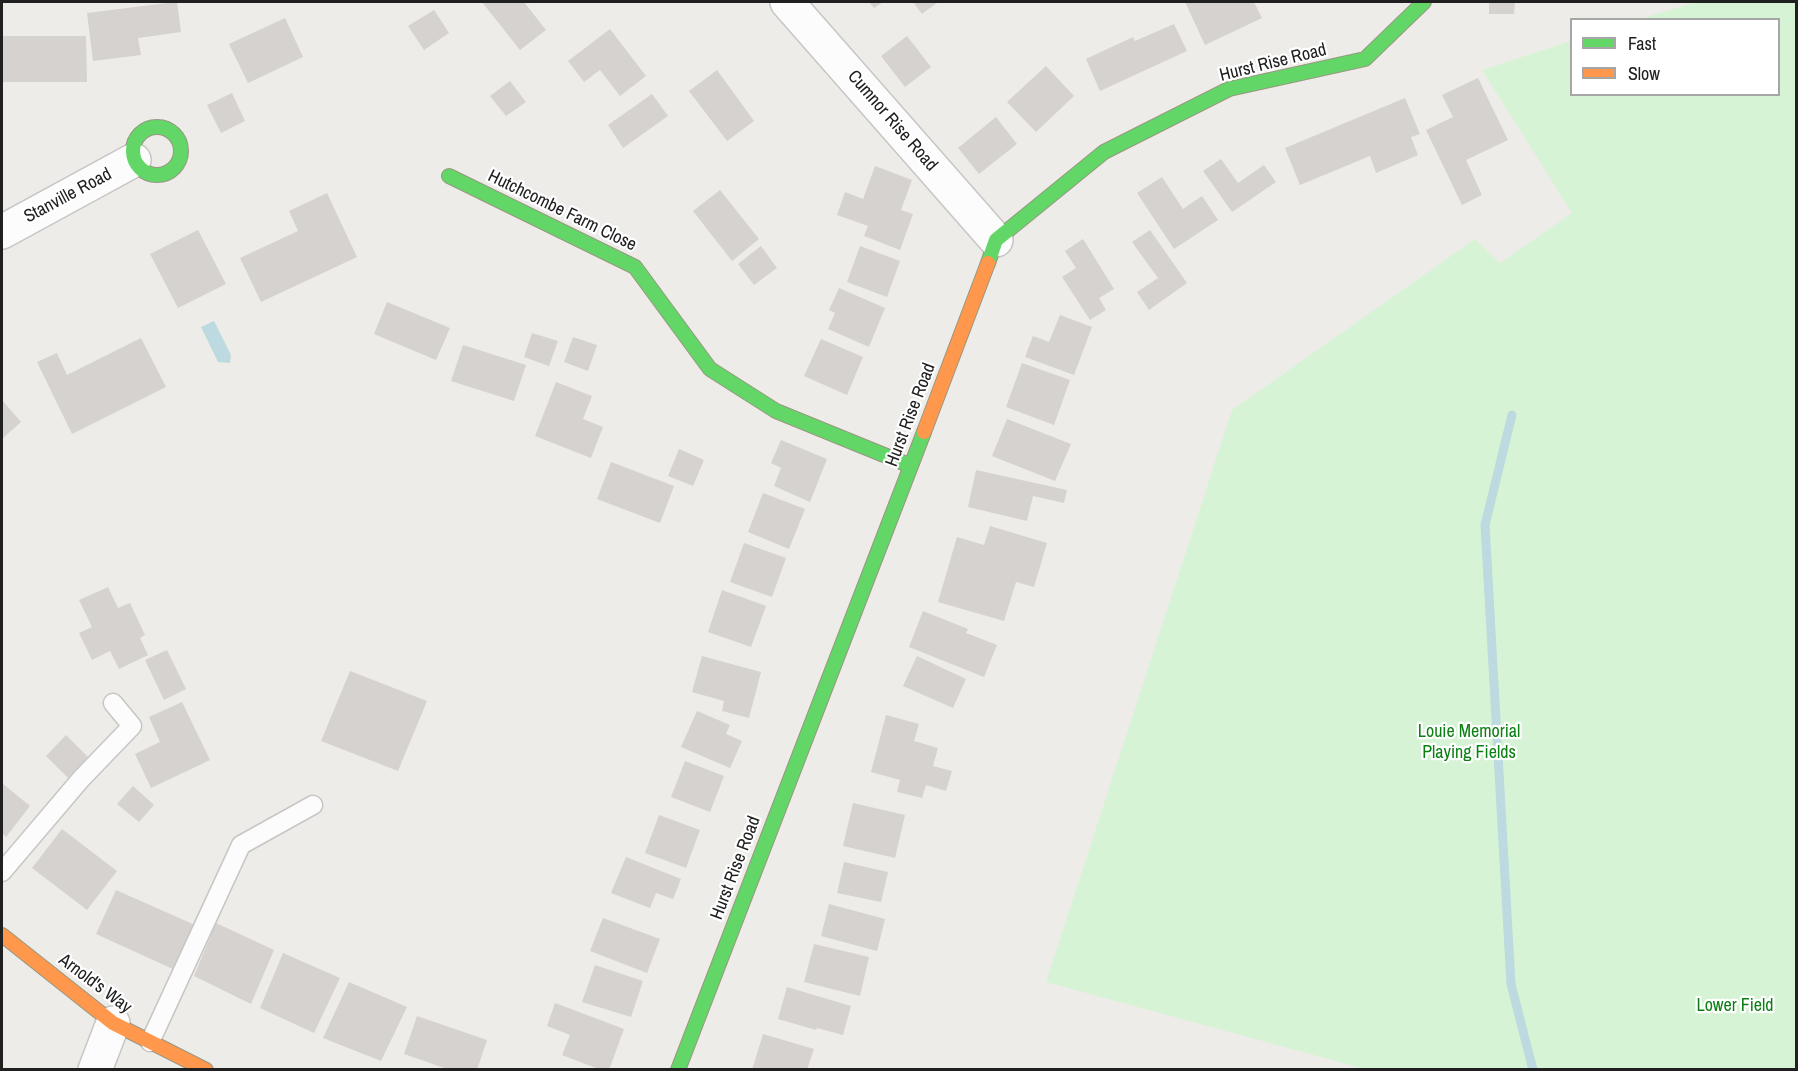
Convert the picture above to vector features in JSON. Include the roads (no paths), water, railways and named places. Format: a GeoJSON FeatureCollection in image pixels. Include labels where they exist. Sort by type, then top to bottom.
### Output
{"type":"FeatureCollection","features":[{"type":"Feature","properties":{"kind":"street","name":"Cumnor Rise Road"},"geometry":{"type":"LineString","coordinates":[[787,2],[996,240]]}},
{"type":"Feature","properties":{"kind":"street","name":"Hurst Rise Road"},"geometry":{"type":"LineString","coordinates":[[678,1070],[996,240],[1104,152],[1230,89],[1365,59],[1424,2]]}},
{"type":"Feature","properties":{"kind":"street","name":"Stanville Road"},"geometry":{"type":"LineString","coordinates":[[2,232],[134,160]]}},
{"type":"Feature","properties":{"kind":"street","name":"Hutchcombe Farm Close"},"geometry":{"type":"LineString","coordinates":[[449,176],[635,267],[710,369],[776,411],[911,466]]}},
{"type":"Feature","properties":{"kind":"street","name":"Arnold's Way"},"geometry":{"type":"LineString","coordinates":[[2,935],[114,1023],[206,1070]]}},
{"type":"Feature","properties":{"kind":"street"},"geometry":{"type":"LineString","coordinates":[[95,1070],[114,1023]]}},
{"type":"Feature","properties":{"kind":"lane"},"geometry":{"type":"LineString","coordinates":[[2,872],[81,779],[132,726],[112,703]]}},
{"type":"Feature","properties":{"kind":"lane"},"geometry":{"type":"LineString","coordinates":[[150,1042],[241,845],[312,805]]}},
{"type":"Feature","properties":{"kind":"water"},"geometry":{"type":"Polygon","coordinates":[[[214,321],[231,355],[230,363],[218,362],[201,327],[214,321]]]}},
{"type":"Feature","properties":{"kind":"waterway"},"geometry":{"type":"LineString","coordinates":[[1512,415],[1485,525],[1511,984],[1533,1070]]}},
{"type":"Feature","properties":{"kind":"park label","name":"Louie Memorial Playing Fields"},"geometry":{"type":"Point","coordinates":[1469,742]}},
{"type":"Feature","properties":{"kind":"park label","name":"Lower Field"},"geometry":{"type":"Point","coordinates":[1735,1006]}}]}
